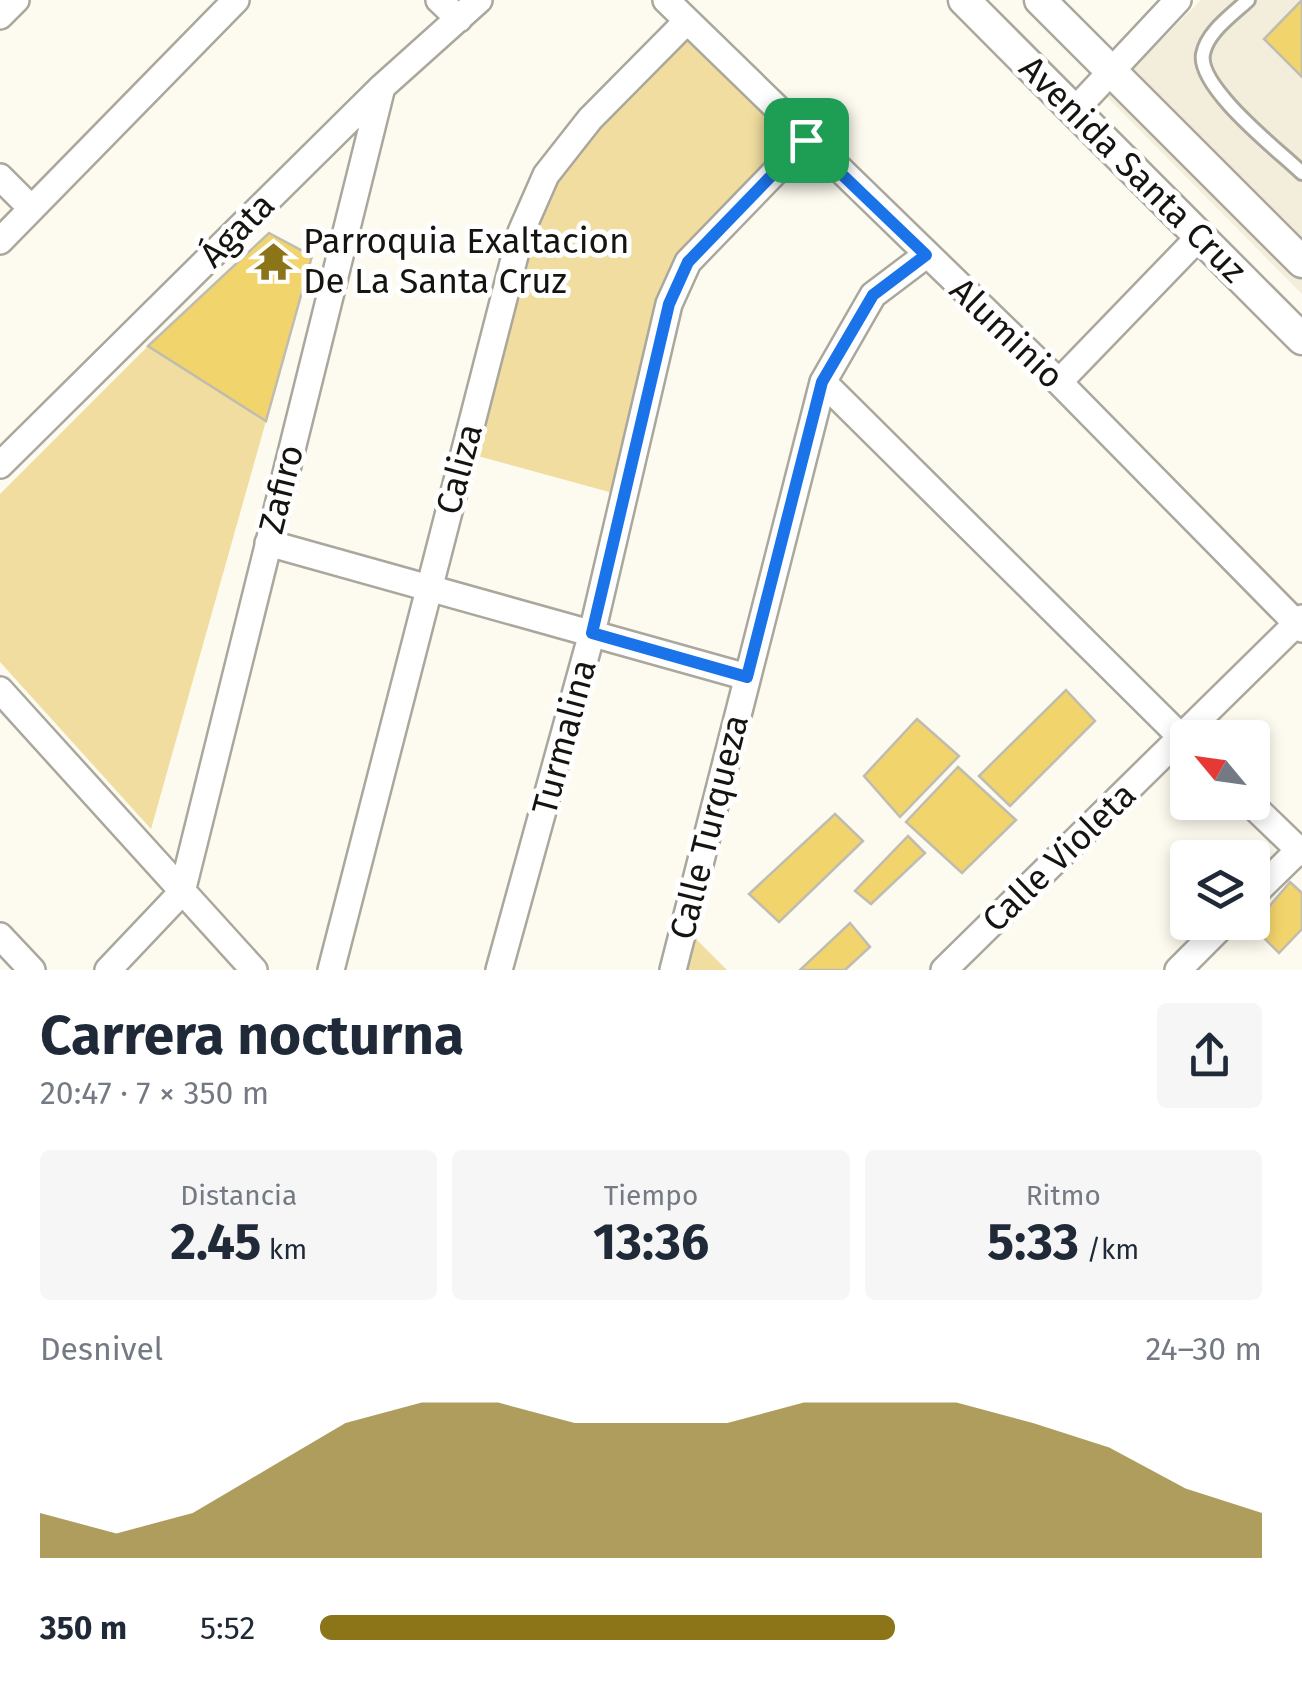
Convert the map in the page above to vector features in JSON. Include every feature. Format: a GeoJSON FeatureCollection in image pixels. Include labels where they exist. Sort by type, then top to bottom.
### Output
{"type":"FeatureCollection","features":[{"type":"Feature","properties":{"kind":"street"},"geometry":{"type":"LineString","coordinates":[[0,16],[16,0]]}},
{"type":"Feature","properties":{"kind":"street"},"geometry":{"type":"LineString","coordinates":[[0,241],[236,0]]}},
{"type":"Feature","properties":{"kind":"street"},"geometry":{"type":"LineString","coordinates":[[439,0],[459,20]]}},
{"type":"Feature","properties":{"kind":"street","name":"Ágata"},"geometry":{"type":"LineString","coordinates":[[0,465],[382,87],[479,0]]}},
{"type":"Feature","properties":{"kind":"street","name":"Aluminio"},"geometry":{"type":"LineString","coordinates":[[666,0],[1300,623]]}},
{"type":"Feature","properties":{"kind":"street","name":"Avenida Santa Cruz"},"geometry":{"type":"LineString","coordinates":[[964,0],[1302,338]]}},
{"type":"Feature","properties":{"kind":"street","name":"Avenida Santa Cruz"},"geometry":{"type":"LineString","coordinates":[[1040,0],[1302,262]]}},
{"type":"Feature","properties":{"kind":"street"},"geometry":{"type":"LineString","coordinates":[[1075,110],[1178,0]]}},
{"type":"Feature","properties":{"kind":"street","name":"Caliza"},"geometry":{"type":"LineString","coordinates":[[331,970],[521,232],[546,175],[590,119],[687,21]]}},
{"type":"Feature","properties":{"kind":"street","name":"Zafiro"},"geometry":{"type":"LineString","coordinates":[[182,892],[382,87]]}},
{"type":"Feature","properties":{"kind":"street","name":"Turmalina"},"geometry":{"type":"LineString","coordinates":[[499,970],[592,633],[669,304],[688,262],[806,140]]}},
{"type":"Feature","properties":{"kind":"street"},"geometry":{"type":"LineString","coordinates":[[0,177],[32,208]]}},
{"type":"Feature","properties":{"kind":"street"},"geometry":{"type":"LineString","coordinates":[[1058,382],[1199,237]]}},
{"type":"Feature","properties":{"kind":"street","name":"Calle Turqueza"},"geometry":{"type":"LineString","coordinates":[[673,970],[822,382],[873,295],[926,255]]}},
{"type":"Feature","properties":{"kind":"street"},"geometry":{"type":"LineString","coordinates":[[822,382],[1170,727]]}},
{"type":"Feature","properties":{"kind":"street"},"geometry":{"type":"LineString","coordinates":[[268,543],[747,677]]}},
{"type":"Feature","properties":{"kind":"street","name":"Calle Violeta"},"geometry":{"type":"LineString","coordinates":[[1205,720],[1300,623]]}},
{"type":"Feature","properties":{"kind":"street"},"geometry":{"type":"LineString","coordinates":[[0,690],[254,970]]}},
{"type":"Feature","properties":{"kind":"street","name":"Calle Violeta"},"geometry":{"type":"LineString","coordinates":[[944,970],[1170,754]]}},
{"type":"Feature","properties":{"kind":"street"},"geometry":{"type":"LineString","coordinates":[[1267,820],[1300,852],[1270,880]]}},
{"type":"Feature","properties":{"kind":"street"},"geometry":{"type":"LineString","coordinates":[[108,970],[182,892]]}},
{"type":"Feature","properties":{"kind":"street"},"geometry":{"type":"LineString","coordinates":[[0,936],[32,970]]}},
{"type":"Feature","properties":{"kind":"street"},"geometry":{"type":"LineString","coordinates":[[1178,970],[1208,940]]}},
{"type":"Feature","properties":{"kind":"lane"},"geometry":{"type":"LineString","coordinates":[[1248,0],[1208,42],[1202,56],[1204,72],[1216,90],[1302,172]]}},
{"type":"Feature","properties":{"kind":"shaded area"},"geometry":{"type":"Polygon","coordinates":[[[1201,0],[1302,0],[1302,294],[1106,96],[1201,0]]]}},
{"type":"Feature","properties":{"kind":"shaded area"},"geometry":{"type":"Polygon","coordinates":[[[687,21],[806,140],[688,262],[624,496],[463,452],[546,175],[687,21]]]}},
{"type":"Feature","properties":{"kind":"shaded area"},"geometry":{"type":"Polygon","coordinates":[[[148,346],[266,421],[151,829],[0,662],[0,494],[148,346]]]}},
{"type":"Feature","properties":{"kind":"shaded area"},"geometry":{"type":"Polygon","coordinates":[[[684,927],[727,970],[672,970],[684,927]]]}},
{"type":"Feature","properties":{"kind":"building"},"geometry":{"type":"Polygon","coordinates":[[[1302,0],[1302,77],[1264,39],[1302,0]]]}},
{"type":"Feature","properties":{"kind":"building"},"geometry":{"type":"Polygon","coordinates":[[[269,233],[312,256],[266,421],[148,346],[269,233]]]}},
{"type":"Feature","properties":{"kind":"building"},"geometry":{"type":"Polygon","coordinates":[[[1066,690],[1095,721],[1010,806],[979,776],[1066,690]]]}},
{"type":"Feature","properties":{"kind":"building"},"geometry":{"type":"Polygon","coordinates":[[[917,719],[959,756],[900,817],[864,776],[917,719]]]}},
{"type":"Feature","properties":{"kind":"building"},"geometry":{"type":"Polygon","coordinates":[[[958,767],[1016,820],[962,873],[906,822],[958,767]]]}},
{"type":"Feature","properties":{"kind":"building"},"geometry":{"type":"Polygon","coordinates":[[[835,814],[863,841],[779,922],[749,894],[835,814]]]}},
{"type":"Feature","properties":{"kind":"building"},"geometry":{"type":"Polygon","coordinates":[[[908,836],[925,853],[871,904],[855,891],[908,836]]]}},
{"type":"Feature","properties":{"kind":"building"},"geometry":{"type":"Polygon","coordinates":[[[1290,882],[1302,893],[1302,929],[1279,953],[1266,940],[1270,940],[1270,905],[1290,882]]]}},
{"type":"Feature","properties":{"kind":"building"},"geometry":{"type":"Polygon","coordinates":[[[850,923],[870,947],[845,970],[800,970],[850,923]]]}},
{"type":"Feature","properties":{"kind":"place","name":"Parroquia Exaltacion De La Santa Cruz"},"geometry":{"type":"Point","coordinates":[273,261]}},
{"type":"Feature","properties":{"kind":"route"},"geometry":{"type":"LineString","coordinates":[[806,140],[926,255],[873,295],[822,382],[747,677],[592,633],[669,304],[688,262],[806,140]]}}]}
